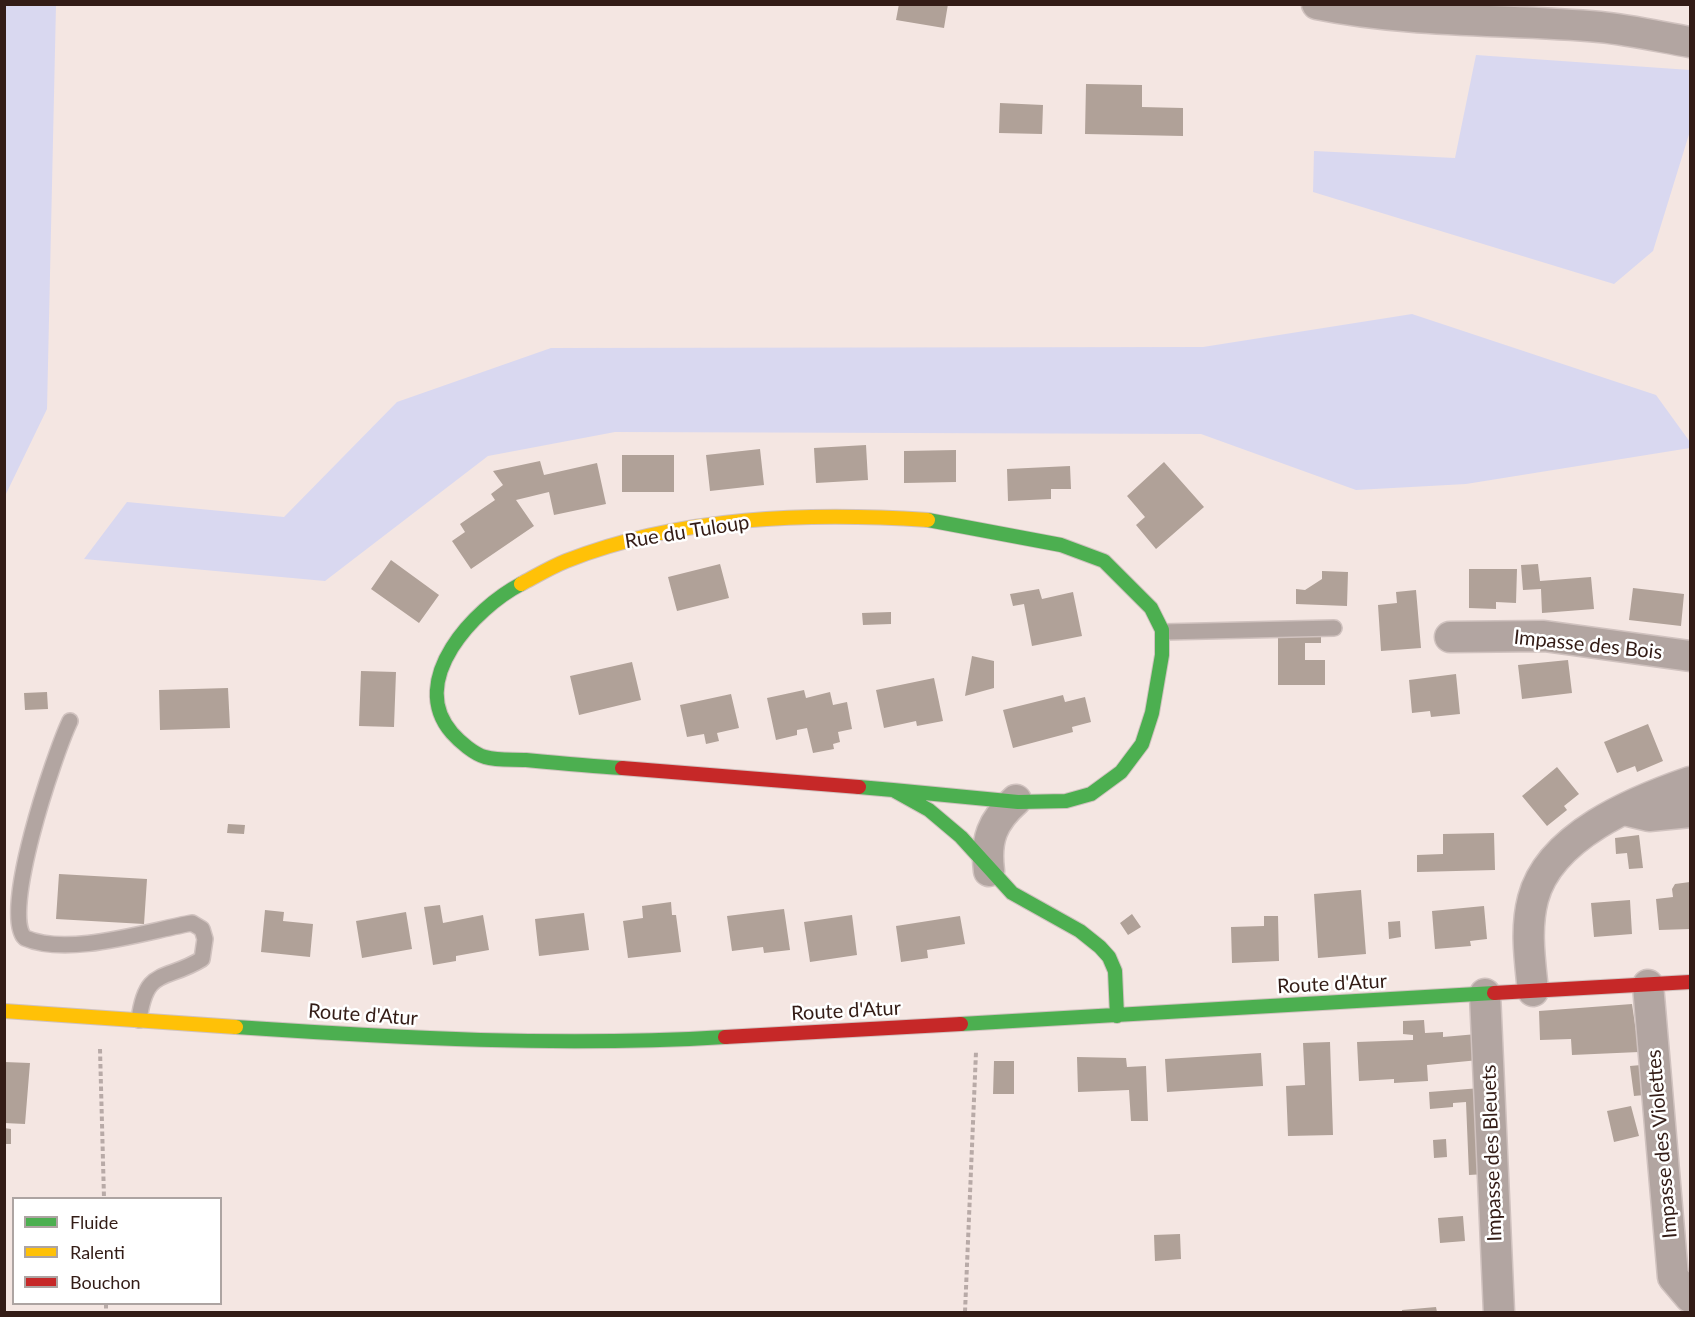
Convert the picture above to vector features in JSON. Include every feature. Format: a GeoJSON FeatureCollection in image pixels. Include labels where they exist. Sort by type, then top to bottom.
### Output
{"type":"FeatureCollection","features":[{"type":"Feature","properties":{"kind":"street"},"geometry":{"type":"LineString","coordinates":[[1317,4],[1352,11],[1450,20],[1601,27],[1690,42]]}},
{"type":"Feature","properties":{"kind":"street","name":"Rue du Tuloup"},"geometry":{"type":"LineString","coordinates":[[858,517],[941,522],[1080,550],[1105,561],[1149,604],[1159,619],[1163,633],[1163,655],[1150,724],[1138,752],[1123,771],[1102,787],[1082,797],[1064,801],[1016,800],[485,757],[463,746],[446,729],[437,707],[437,688],[441,666],[453,643],[489,603],[529,578],[601,548],[644,535],[735,522],[858,517]]}},
{"type":"Feature","properties":{"kind":"street","name":"Impasse des Bois"},"geometry":{"type":"LineString","coordinates":[[1450,636],[1544,636],[1690,656]]}},
{"type":"Feature","properties":{"kind":"street"},"geometry":{"type":"LineString","coordinates":[[1533,991],[1529,920],[1533,898],[1540,879],[1571,841],[1588,827],[1690,782]]}},
{"type":"Feature","properties":{"kind":"street","name":"Rue du Tuloup"},"geometry":{"type":"LineString","coordinates":[[893,790],[941,818],[1002,886],[1068,924],[1100,947],[1110,959],[1117,977],[1117,1016]]}},
{"type":"Feature","properties":{"kind":"street"},"geometry":{"type":"LineString","coordinates":[[989,872],[988,839],[994,824],[1016,800]]}},
{"type":"Feature","properties":{"kind":"street"},"geometry":{"type":"LineString","coordinates":[[1625,810],[1649,816],[1690,812]]}},
{"type":"Feature","properties":{"kind":"street","name":"Route d'Atur"},"geometry":{"type":"LineString","coordinates":[[4,1011],[432,1040],[561,1042],[693,1039],[1690,982]]}},
{"type":"Feature","properties":{"kind":"street","name":"Impasse des Violettes"},"geometry":{"type":"LineString","coordinates":[[1648,985],[1673,1277],[1690,1297]]}},
{"type":"Feature","properties":{"kind":"street","name":"Impasse des Bleuets"},"geometry":{"type":"LineString","coordinates":[[1485,994],[1499,1312]]}},
{"type":"Feature","properties":{"kind":"lane"},"geometry":{"type":"LineString","coordinates":[[1163,633],[1334,628]]}},
{"type":"Feature","properties":{"kind":"lane"},"geometry":{"type":"LineString","coordinates":[[70,721],[42,781],[19,841],[12,875],[9,915],[13,927],[24,937],[42,942],[77,944],[140,936],[192,923],[202,929],[205,939],[202,959],[152,983],[142,996],[139,1020]]}},
{"type":"Feature","properties":{"kind":"path"},"geometry":{"type":"LineString","coordinates":[[101,1017],[104,1197]]}},
{"type":"Feature","properties":{"kind":"path"},"geometry":{"type":"LineString","coordinates":[[965,1312],[977,1023]]}},
{"type":"Feature","properties":{"kind":"shaded area"},"geometry":{"type":"Polygon","coordinates":[[[5,4],[56,5],[47,409],[5,496],[5,4]]]}},
{"type":"Feature","properties":{"kind":"shaded area"},"geometry":{"type":"Polygon","coordinates":[[[1476,55],[1690,70],[1690,131],[1653,251],[1614,284],[1313,192],[1314,151],[1455,158],[1476,55]]]}},
{"type":"Feature","properties":{"kind":"shaded area"},"geometry":{"type":"Polygon","coordinates":[[[1412,314],[1656,395],[1690,442],[1690,448],[1466,484],[1356,490],[1201,434],[615,432],[488,456],[325,581],[84,559],[127,502],[284,517],[397,402],[551,348],[1203,347],[1412,314]]]}},
{"type":"Feature","properties":{"kind":"building"},"geometry":{"type":"Polygon","coordinates":[[[899,4],[948,4],[944,28],[896,20],[899,4]]]}},
{"type":"Feature","properties":{"kind":"building"},"geometry":{"type":"Polygon","coordinates":[[[1086,84],[1142,85],[1142,107],[1183,108],[1183,136],[1085,134],[1086,84]]]}},
{"type":"Feature","properties":{"kind":"building"},"geometry":{"type":"Polygon","coordinates":[[[1000,103],[1043,105],[1042,134],[999,133],[1000,103]]]}},
{"type":"Feature","properties":{"kind":"building"},"geometry":{"type":"Polygon","coordinates":[[[866,445],[868,480],[816,483],[814,448],[866,445]]]}},
{"type":"Feature","properties":{"kind":"building"},"geometry":{"type":"Polygon","coordinates":[[[760,449],[764,485],[710,491],[706,455],[760,449]]]}},
{"type":"Feature","properties":{"kind":"building"},"geometry":{"type":"Polygon","coordinates":[[[956,450],[956,482],[904,483],[904,451],[956,450]]]}},
{"type":"Feature","properties":{"kind":"building"},"geometry":{"type":"Polygon","coordinates":[[[622,455],[674,455],[674,492],[622,492],[622,455]]]}},
{"type":"Feature","properties":{"kind":"building"},"geometry":{"type":"Polygon","coordinates":[[[540,461],[544,475],[597,463],[606,504],[554,515],[549,492],[516,500],[534,526],[471,569],[452,541],[465,532],[460,524],[495,500],[491,494],[503,485],[493,471],[540,461]]]}},
{"type":"Feature","properties":{"kind":"building"},"geometry":{"type":"Polygon","coordinates":[[[1164,462],[1204,507],[1156,549],[1136,525],[1145,517],[1127,496],[1164,462]]]}},
{"type":"Feature","properties":{"kind":"building"},"geometry":{"type":"Polygon","coordinates":[[[1070,466],[1071,489],[1051,489],[1051,499],[1008,501],[1007,469],[1070,466]]]}},
{"type":"Feature","properties":{"kind":"building"},"geometry":{"type":"Polygon","coordinates":[[[391,560],[439,595],[419,623],[371,589],[391,560]]]}},
{"type":"Feature","properties":{"kind":"building"},"geometry":{"type":"Polygon","coordinates":[[[720,564],[729,598],[677,611],[668,577],[720,564]]]}},
{"type":"Feature","properties":{"kind":"building"},"geometry":{"type":"Polygon","coordinates":[[[1538,564],[1540,581],[1591,577],[1594,609],[1542,613],[1541,589],[1523,590],[1521,565],[1538,564]]]}},
{"type":"Feature","properties":{"kind":"building"},"geometry":{"type":"Polygon","coordinates":[[[1469,569],[1517,569],[1516,603],[1496,602],[1496,609],[1469,608],[1469,569]]]}},
{"type":"Feature","properties":{"kind":"building"},"geometry":{"type":"Polygon","coordinates":[[[1322,571],[1348,572],[1347,606],[1296,604],[1296,589],[1305,590],[1322,579],[1322,571]]]}},
{"type":"Feature","properties":{"kind":"building"},"geometry":{"type":"Polygon","coordinates":[[[1633,588],[1684,594],[1681,626],[1629,620],[1633,588]]]}},
{"type":"Feature","properties":{"kind":"building"},"geometry":{"type":"Polygon","coordinates":[[[1039,589],[1042,599],[1073,592],[1082,636],[1032,646],[1024,604],[1013,606],[1010,594],[1039,589]]]}},
{"type":"Feature","properties":{"kind":"building"},"geometry":{"type":"Polygon","coordinates":[[[1416,590],[1421,648],[1381,651],[1378,605],[1397,603],[1396,592],[1416,590]]]}},
{"type":"Feature","properties":{"kind":"building"},"geometry":{"type":"Polygon","coordinates":[[[891,612],[891,624],[863,625],[862,613],[891,612]]]}},
{"type":"Feature","properties":{"kind":"building"},"geometry":{"type":"Polygon","coordinates":[[[1278,635],[1321,636],[1321,643],[1305,643],[1305,660],[1325,660],[1325,685],[1278,685],[1278,635]]]}},
{"type":"Feature","properties":{"kind":"building"},"geometry":{"type":"Polygon","coordinates":[[[972,656],[994,661],[994,688],[965,696],[972,656]]]}},
{"type":"Feature","properties":{"kind":"building"},"geometry":{"type":"Polygon","coordinates":[[[1568,660],[1572,693],[1522,699],[1518,665],[1568,660]]]}},
{"type":"Feature","properties":{"kind":"building"},"geometry":{"type":"Polygon","coordinates":[[[632,662],[641,700],[579,715],[570,676],[632,662]]]}},
{"type":"Feature","properties":{"kind":"building"},"geometry":{"type":"Polygon","coordinates":[[[361,671],[396,672],[394,727],[359,726],[361,671]]]}},
{"type":"Feature","properties":{"kind":"building"},"geometry":{"type":"Polygon","coordinates":[[[1456,674],[1460,714],[1431,717],[1430,711],[1412,713],[1409,680],[1456,674]]]}},
{"type":"Feature","properties":{"kind":"building"},"geometry":{"type":"Polygon","coordinates":[[[934,678],[943,721],[917,726],[916,721],[884,728],[876,690],[934,678]]]}},
{"type":"Feature","properties":{"kind":"building"},"geometry":{"type":"Polygon","coordinates":[[[228,688],[230,728],[160,730],[159,690],[228,688]]]}},
{"type":"Feature","properties":{"kind":"building"},"geometry":{"type":"Polygon","coordinates":[[[804,690],[806,698],[830,692],[833,705],[847,702],[852,729],[838,732],[840,742],[833,744],[834,749],[813,753],[807,728],[797,730],[797,735],[776,740],[767,698],[804,690]]]}},
{"type":"Feature","properties":{"kind":"building"},"geometry":{"type":"Polygon","coordinates":[[[47,692],[48,709],[25,710],[24,693],[47,692]]]}},
{"type":"Feature","properties":{"kind":"building"},"geometry":{"type":"Polygon","coordinates":[[[731,694],[739,728],[717,733],[719,741],[706,744],[704,734],[687,737],[680,705],[731,694]]]}},
{"type":"Feature","properties":{"kind":"building"},"geometry":{"type":"Polygon","coordinates":[[[1063,695],[1065,702],[1085,697],[1091,722],[1072,727],[1073,732],[1013,748],[1003,710],[1063,695]]]}},
{"type":"Feature","properties":{"kind":"building"},"geometry":{"type":"Polygon","coordinates":[[[1648,724],[1663,761],[1637,772],[1635,766],[1617,773],[1604,742],[1648,724]]]}},
{"type":"Feature","properties":{"kind":"building"},"geometry":{"type":"Polygon","coordinates":[[[1557,767],[1579,794],[1564,806],[1567,810],[1547,826],[1522,796],[1557,767]]]}},
{"type":"Feature","properties":{"kind":"building"},"geometry":{"type":"Polygon","coordinates":[[[228,824],[245,825],[244,834],[227,833],[228,824]]]}},
{"type":"Feature","properties":{"kind":"building"},"geometry":{"type":"Polygon","coordinates":[[[1494,833],[1495,870],[1417,872],[1417,855],[1443,854],[1443,834],[1494,833]]]}},
{"type":"Feature","properties":{"kind":"building"},"geometry":{"type":"Polygon","coordinates":[[[1639,835],[1643,868],[1629,869],[1627,853],[1616,854],[1615,838],[1639,835]]]}},
{"type":"Feature","properties":{"kind":"building"},"geometry":{"type":"Polygon","coordinates":[[[59,874],[147,879],[144,924],[56,919],[59,874]]]}},
{"type":"Feature","properties":{"kind":"building"},"geometry":{"type":"Polygon","coordinates":[[[1690,882],[1690,929],[1659,930],[1656,899],[1673,897],[1672,889],[1675,884],[1690,882]]]}},
{"type":"Feature","properties":{"kind":"building"},"geometry":{"type":"Polygon","coordinates":[[[1361,890],[1366,954],[1318,958],[1314,894],[1361,890]]]}},
{"type":"Feature","properties":{"kind":"building"},"geometry":{"type":"Polygon","coordinates":[[[1630,900],[1632,934],[1594,937],[1591,903],[1630,900]]]}},
{"type":"Feature","properties":{"kind":"building"},"geometry":{"type":"Polygon","coordinates":[[[671,902],[672,915],[676,915],[681,952],[628,958],[623,921],[643,918],[642,906],[671,902]]]}},
{"type":"Feature","properties":{"kind":"building"},"geometry":{"type":"Polygon","coordinates":[[[440,905],[443,923],[483,915],[489,950],[456,956],[456,961],[433,965],[424,907],[440,905]]]}},
{"type":"Feature","properties":{"kind":"building"},"geometry":{"type":"Polygon","coordinates":[[[1484,906],[1487,939],[1470,941],[1471,946],[1435,949],[1432,911],[1484,906]]]}},
{"type":"Feature","properties":{"kind":"building"},"geometry":{"type":"Polygon","coordinates":[[[784,909],[790,950],[764,953],[763,947],[732,951],[727,916],[784,909]]]}},
{"type":"Feature","properties":{"kind":"building"},"geometry":{"type":"Polygon","coordinates":[[[265,910],[284,912],[283,921],[313,924],[310,957],[261,952],[265,910]]]}},
{"type":"Feature","properties":{"kind":"building"},"geometry":{"type":"Polygon","coordinates":[[[406,912],[412,949],[362,958],[356,921],[406,912]]]}},
{"type":"Feature","properties":{"kind":"building"},"geometry":{"type":"Polygon","coordinates":[[[584,913],[589,950],[539,956],[535,919],[584,913]]]}},
{"type":"Feature","properties":{"kind":"building"},"geometry":{"type":"Polygon","coordinates":[[[1132,914],[1141,927],[1128,935],[1120,923],[1132,914]]]}},
{"type":"Feature","properties":{"kind":"building"},"geometry":{"type":"Polygon","coordinates":[[[852,915],[857,955],[810,962],[804,922],[852,915]]]}},
{"type":"Feature","properties":{"kind":"building"},"geometry":{"type":"Polygon","coordinates":[[[960,916],[965,944],[927,950],[928,958],[901,962],[896,926],[960,916]]]}},
{"type":"Feature","properties":{"kind":"building"},"geometry":{"type":"Polygon","coordinates":[[[1264,916],[1278,916],[1279,961],[1232,963],[1231,927],[1264,926],[1264,916]]]}},
{"type":"Feature","properties":{"kind":"building"},"geometry":{"type":"Polygon","coordinates":[[[1400,921],[1401,937],[1389,939],[1388,922],[1400,921]]]}},
{"type":"Feature","properties":{"kind":"building"},"geometry":{"type":"Polygon","coordinates":[[[1632,1004],[1639,1052],[1572,1055],[1571,1039],[1540,1040],[1539,1011],[1632,1004]]]}},
{"type":"Feature","properties":{"kind":"building"},"geometry":{"type":"Polygon","coordinates":[[[1424,1020],[1425,1033],[1443,1032],[1443,1037],[1477,1034],[1479,1060],[1427,1065],[1428,1081],[1394,1083],[1394,1079],[1359,1081],[1357,1042],[1413,1040],[1413,1035],[1403,1034],[1403,1021],[1424,1020]]]}},
{"type":"Feature","properties":{"kind":"building"},"geometry":{"type":"Polygon","coordinates":[[[1330,1042],[1333,1135],[1288,1136],[1286,1086],[1305,1085],[1303,1043],[1330,1042]]]}},
{"type":"Feature","properties":{"kind":"building"},"geometry":{"type":"Polygon","coordinates":[[[1261,1053],[1263,1086],[1167,1092],[1165,1059],[1261,1053]]]}},
{"type":"Feature","properties":{"kind":"building"},"geometry":{"type":"Polygon","coordinates":[[[1077,1057],[1126,1058],[1127,1067],[1146,1066],[1148,1121],[1131,1121],[1129,1090],[1078,1092],[1077,1057]]]}},
{"type":"Feature","properties":{"kind":"building"},"geometry":{"type":"Polygon","coordinates":[[[994,1061],[1014,1061],[1014,1094],[993,1094],[994,1061]]]}},
{"type":"Feature","properties":{"kind":"building"},"geometry":{"type":"Polygon","coordinates":[[[4,1062],[30,1063],[25,1124],[4,1123],[4,1062]]]}},
{"type":"Feature","properties":{"kind":"building"},"geometry":{"type":"Polygon","coordinates":[[[1641,1065],[1644,1095],[1634,1096],[1630,1066],[1641,1065]]]}},
{"type":"Feature","properties":{"kind":"building"},"geometry":{"type":"Polygon","coordinates":[[[1481,1088],[1485,1174],[1469,1175],[1466,1102],[1453,1103],[1453,1107],[1430,1109],[1429,1092],[1481,1088]]]}},
{"type":"Feature","properties":{"kind":"building"},"geometry":{"type":"Polygon","coordinates":[[[1631,1106],[1639,1136],[1614,1142],[1607,1111],[1631,1106]]]}},
{"type":"Feature","properties":{"kind":"building"},"geometry":{"type":"Polygon","coordinates":[[[4,1128],[11,1129],[11,1144],[4,1144],[4,1128]]]}},
{"type":"Feature","properties":{"kind":"building"},"geometry":{"type":"Polygon","coordinates":[[[1446,1139],[1447,1157],[1434,1158],[1433,1140],[1446,1139]]]}},
{"type":"Feature","properties":{"kind":"building"},"geometry":{"type":"Polygon","coordinates":[[[1463,1216],[1465,1241],[1440,1243],[1438,1218],[1463,1216]]]}},
{"type":"Feature","properties":{"kind":"building"},"geometry":{"type":"Polygon","coordinates":[[[1180,1234],[1181,1259],[1155,1261],[1154,1235],[1180,1234]]]}},
{"type":"Feature","properties":{"kind":"building"},"geometry":{"type":"Polygon","coordinates":[[[1436,1307],[1437,1312],[1402,1312],[1402,1310],[1436,1307]]]}},
{"type":"Feature","properties":{"kind":"traffic: fast"},"geometry":{"type":"LineString","coordinates":[[893,790],[1018,802],[1066,801],[1091,794],[1121,772],[1142,744],[1152,713],[1162,655],[1162,630],[1151,608],[1104,561],[1061,545],[928,520]]}},
{"type":"Feature","properties":{"kind":"traffic: fast"},"geometry":{"type":"LineString","coordinates":[[521,584],[484,610],[452,648],[441,669],[437,691],[440,712],[452,733],[463,744],[485,757],[622,768]]}},
{"type":"Feature","properties":{"kind":"traffic: fast"},"geometry":{"type":"LineString","coordinates":[[859,787],[893,790],[929,810],[961,837],[1012,893],[1080,931],[1100,947],[1109,957],[1115,971],[1117,1016]]}},
{"type":"Feature","properties":{"kind":"traffic: fast"},"geometry":{"type":"LineString","coordinates":[[961,1024],[1494,993]]}},
{"type":"Feature","properties":{"kind":"traffic: fast"},"geometry":{"type":"LineString","coordinates":[[236,1027],[480,1040],[602,1041],[725,1037]]}},
{"type":"Feature","properties":{"kind":"traffic: slow"},"geometry":{"type":"LineString","coordinates":[[521,584],[560,563],[609,546],[654,534],[699,526],[791,518],[928,520]]}},
{"type":"Feature","properties":{"kind":"traffic: slow"},"geometry":{"type":"LineString","coordinates":[[4,1011],[236,1027]]}},
{"type":"Feature","properties":{"kind":"traffic: jam"},"geometry":{"type":"LineString","coordinates":[[622,768],[859,787]]}},
{"type":"Feature","properties":{"kind":"traffic: jam"},"geometry":{"type":"LineString","coordinates":[[1494,993],[1690,982]]}},
{"type":"Feature","properties":{"kind":"traffic: jam"},"geometry":{"type":"LineString","coordinates":[[725,1037],[961,1024]]}}]}
